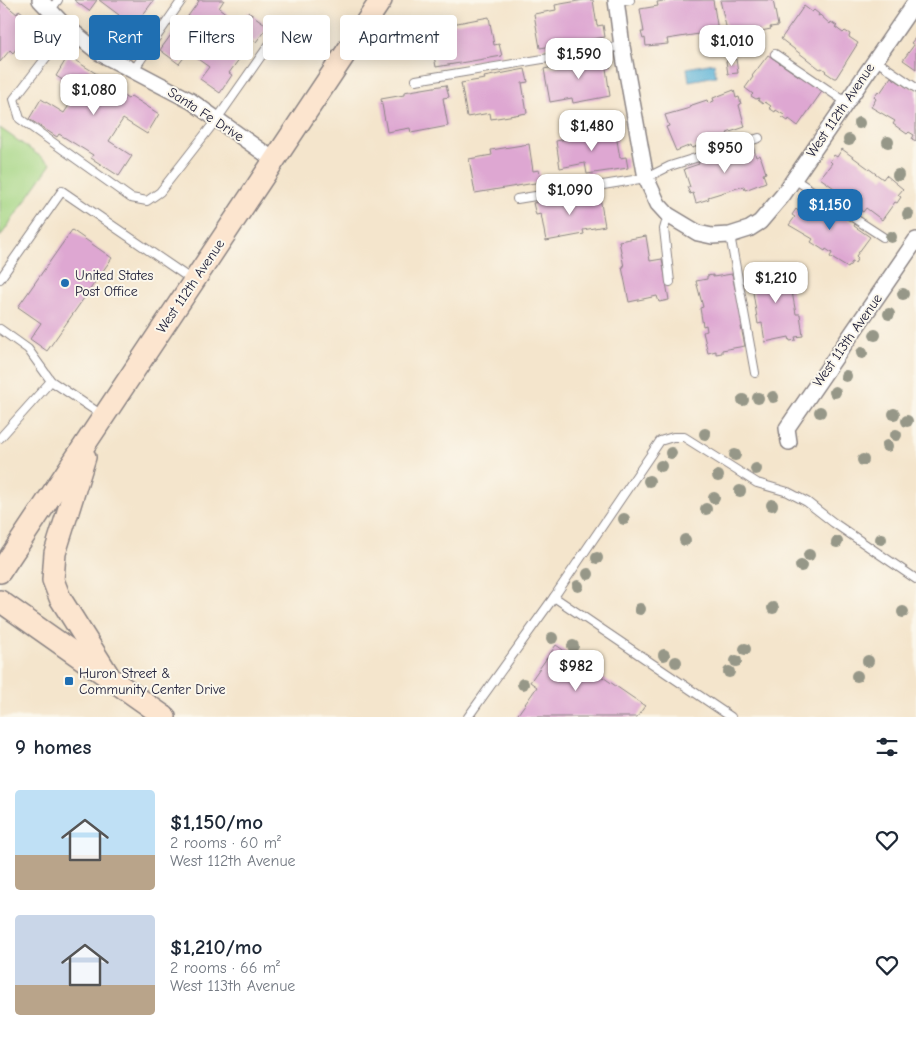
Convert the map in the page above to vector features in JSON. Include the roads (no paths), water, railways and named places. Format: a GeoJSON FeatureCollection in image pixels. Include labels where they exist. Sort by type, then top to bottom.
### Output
{"type":"FeatureCollection","features":[{"type":"Feature","properties":{"kind":"main road","name":"West 112th Avenue"},"geometry":{"type":"LineString","coordinates":[[0,572],[381,0]]}},
{"type":"Feature","properties":{"kind":"main road"},"geometry":{"type":"LineString","coordinates":[[98,425],[55,553],[53,580],[60,598],[111,679]]}},
{"type":"Feature","properties":{"kind":"main road"},"geometry":{"type":"LineString","coordinates":[[0,602],[111,679],[160,716]]}},
{"type":"Feature","properties":{"kind":"street","name":"West 112th Avenue"},"geometry":{"type":"LineString","coordinates":[[621,1],[622,46],[646,178],[658,204],[668,215],[698,233],[712,236],[730,235],[749,229],[760,222],[794,179],[916,1]]}},
{"type":"Feature","properties":{"kind":"street","name":"Santa Fe Drive"},"geometry":{"type":"LineString","coordinates":[[49,4],[58,15]]}},
{"type":"Feature","properties":{"kind":"street","name":"Santa Fe Drive"},"geometry":{"type":"LineString","coordinates":[[79,36],[98,52],[191,101],[274,160]]}},
{"type":"Feature","properties":{"kind":"street","name":"West 113th Avenue"},"geometry":{"type":"LineString","coordinates":[[789,442],[786,428],[916,240]]}},
{"type":"Feature","properties":{"kind":"lane"},"geometry":{"type":"LineString","coordinates":[[133,71],[182,0]]}},
{"type":"Feature","properties":{"kind":"lane"},"geometry":{"type":"LineString","coordinates":[[416,80],[622,46]]}},
{"type":"Feature","properties":{"kind":"lane"},"geometry":{"type":"LineString","coordinates":[[44,60],[14,99],[20,119],[131,198],[147,201],[160,192],[217,119],[263,53]]}},
{"type":"Feature","properties":{"kind":"lane"},"geometry":{"type":"LineString","coordinates":[[776,54],[846,102]]}},
{"type":"Feature","properties":{"kind":"lane"},"geometry":{"type":"LineString","coordinates":[[875,60],[916,88]]}},
{"type":"Feature","properties":{"kind":"lane"},"geometry":{"type":"LineString","coordinates":[[517,200],[646,178],[670,166],[759,138]]}},
{"type":"Feature","properties":{"kind":"lane"},"geometry":{"type":"LineString","coordinates":[[794,179],[883,237]]}},
{"type":"Feature","properties":{"kind":"lane"},"geometry":{"type":"LineString","coordinates":[[0,279],[62,191],[193,281]]}},
{"type":"Feature","properties":{"kind":"lane"},"geometry":{"type":"LineString","coordinates":[[668,215],[664,229],[670,282]]}},
{"type":"Feature","properties":{"kind":"lane"},"geometry":{"type":"LineString","coordinates":[[730,235],[755,373]]}},
{"type":"Feature","properties":{"kind":"lane"},"geometry":{"type":"LineString","coordinates":[[0,329],[28,349],[51,381],[98,425]]}},
{"type":"Feature","properties":{"kind":"lane"},"geometry":{"type":"LineString","coordinates":[[0,438],[3,428],[51,381]]}},
{"type":"Feature","properties":{"kind":"lane"},"geometry":{"type":"LineString","coordinates":[[468,717],[554,597],[660,441],[673,437],[684,437],[757,484],[788,492],[807,502],[834,523],[916,579]]}},
{"type":"Feature","properties":{"kind":"lane"},"geometry":{"type":"LineString","coordinates":[[554,597],[731,717]]}},
{"type":"Feature","properties":{"kind":"water"},"geometry":{"type":"Polygon","coordinates":[[[714,63],[716,76],[689,81],[687,68],[714,63]]]}},
{"type":"Feature","properties":{"kind":"place","name":"United States Post Office"},"geometry":{"type":"Point","coordinates":[65,283]}},
{"type":"Feature","properties":{"kind":"place","name":"Huron Street & Community Center Drive"},"geometry":{"type":"Point","coordinates":[69,681]}}]}
